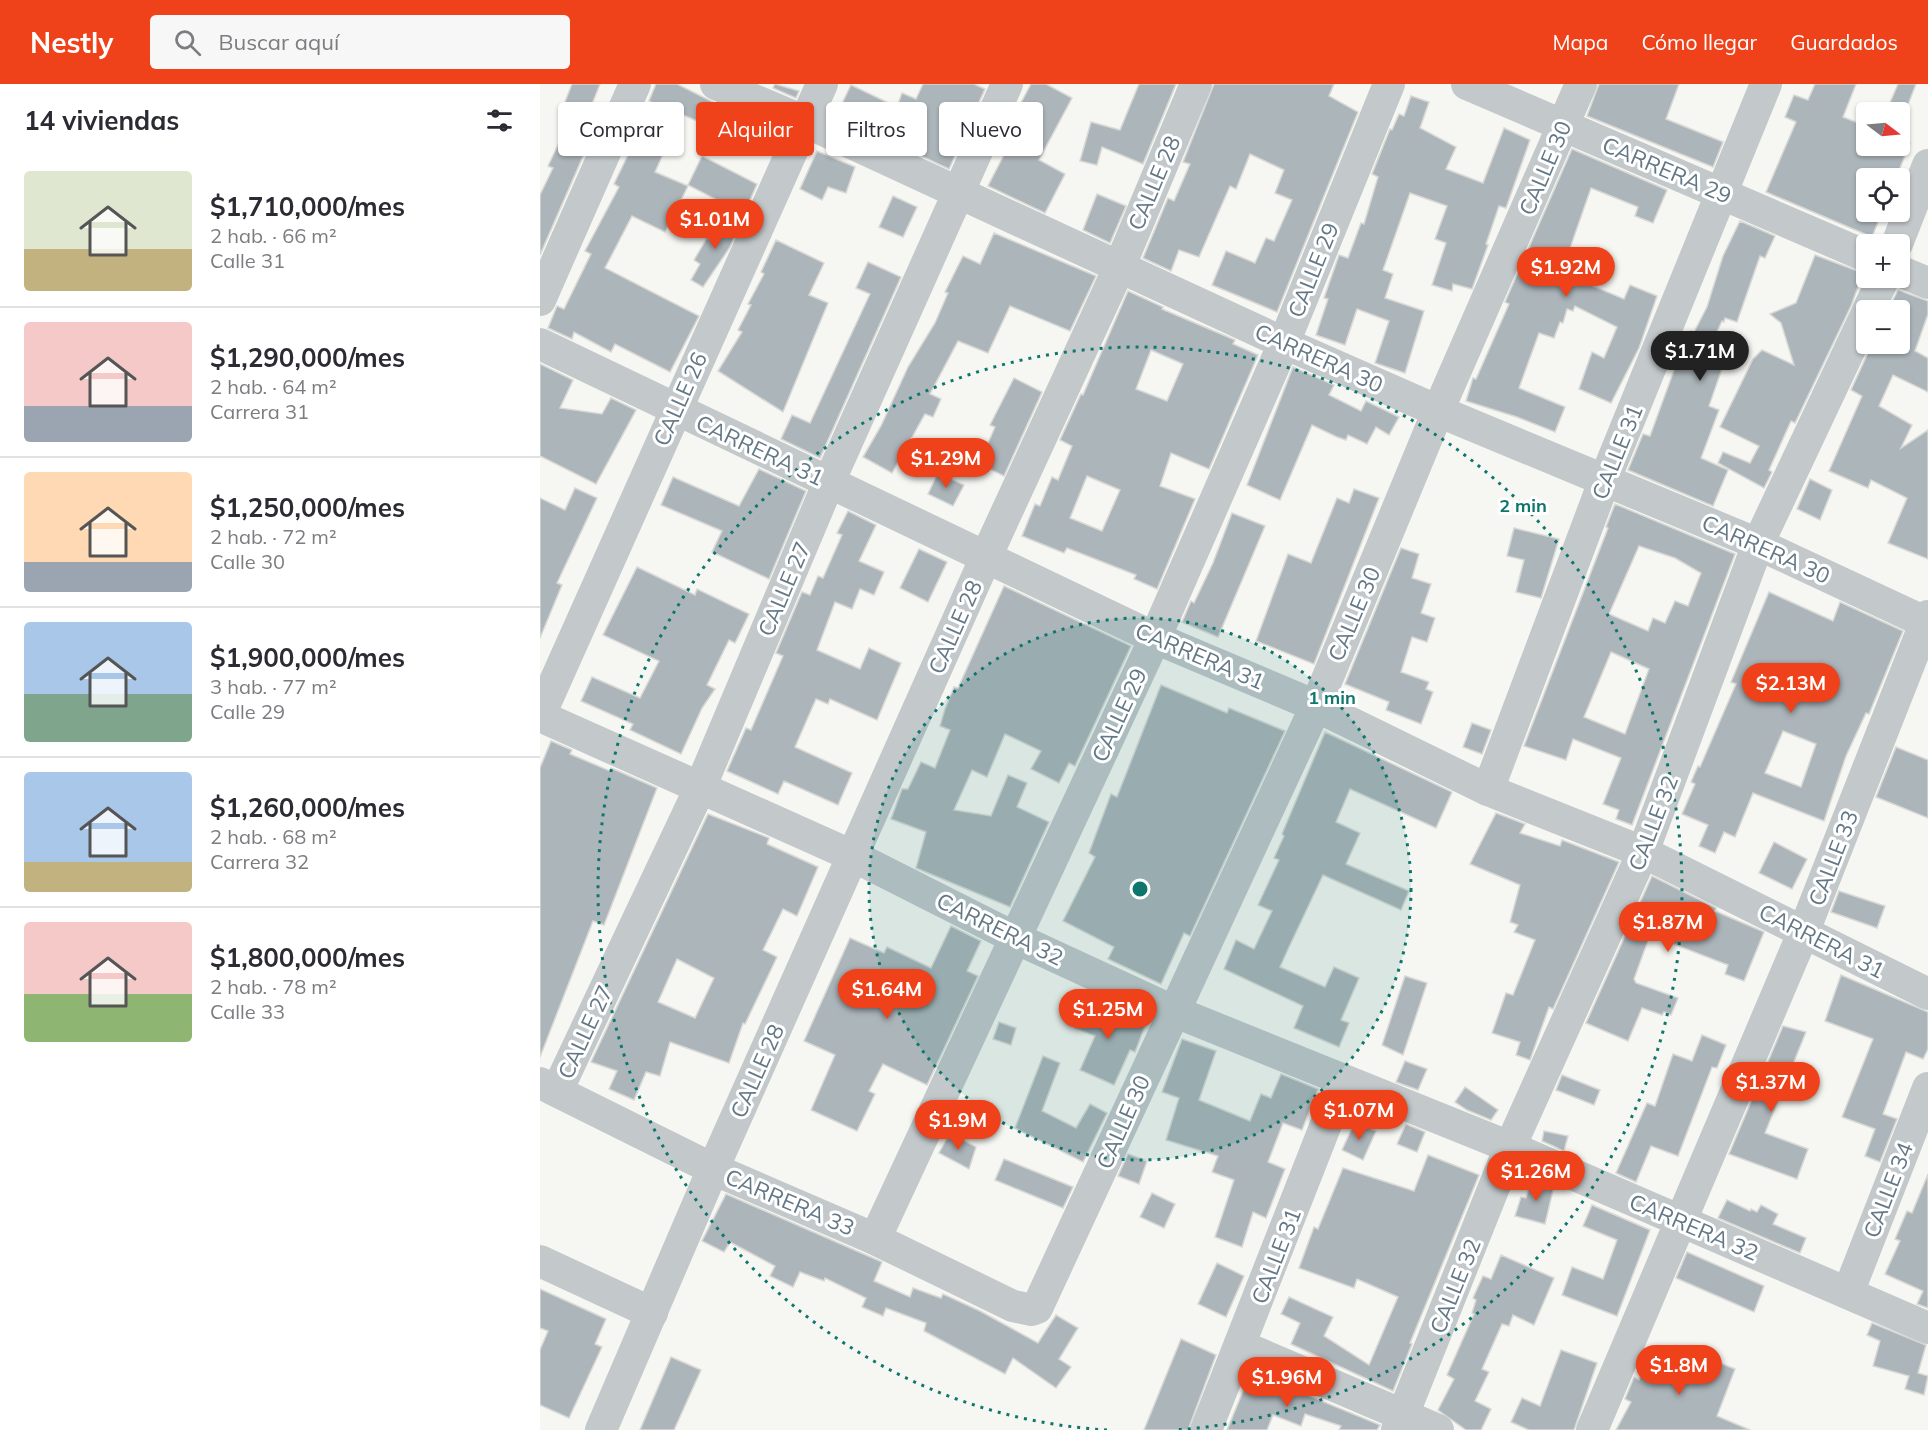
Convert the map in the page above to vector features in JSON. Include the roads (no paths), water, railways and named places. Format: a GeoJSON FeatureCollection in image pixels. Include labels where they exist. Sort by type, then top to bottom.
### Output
{"type":"FeatureCollection","features":[{"type":"Feature","properties":{"kind":"street"},"geometry":{"type":"LineString","coordinates":[[540,300],[635,84]]}},
{"type":"Feature","properties":{"kind":"street","name":"CARRERA 30"},"geometry":{"type":"LineString","coordinates":[[717,84],[759,102]]}},
{"type":"Feature","properties":{"kind":"street","name":"CALLE 26"},"geometry":{"type":"LineString","coordinates":[[814,103],[822,84]]}},
{"type":"Feature","properties":{"kind":"street","name":"CALLE 27"},"geometry":{"type":"LineString","coordinates":[[549,1087],[700,788],[829,482],[1007,84]]}},
{"type":"Feature","properties":{"kind":"street","name":"CALLE 28"},"geometry":{"type":"LineString","coordinates":[[601,1430],[713,1169],[986,557],[1119,268],[1196,84]]}},
{"type":"Feature","properties":{"kind":"street","name":"CALLE 29"},"geometry":{"type":"LineString","coordinates":[[876,1239],[1155,638],[1284,343],[1389,84]]}},
{"type":"Feature","properties":{"kind":"street","name":"CARRERA 29"},"geometry":{"type":"LineString","coordinates":[[1467,84],[1856,252]]}},
{"type":"Feature","properties":{"kind":"street","name":"CALLE 30"},"geometry":{"type":"LineString","coordinates":[[1041,1304],[1173,1011],[1316,706],[1438,411],[1581,84]]}},
{"type":"Feature","properties":{"kind":"street","name":"CALLE 31"},"geometry":{"type":"LineString","coordinates":[[1488,790],[1605,479],[1766,84]]}},
{"type":"Feature","properties":{"kind":"street","name":"CARRERA 30"},"geometry":{"type":"LineString","coordinates":[[814,126],[1284,343],[1438,411],[1758,544],[1927,619]]}},
{"type":"Feature","properties":{"kind":"street","name":"CALLE 26"},"geometry":{"type":"LineString","coordinates":[[540,716],[675,409],[790,156]]}},
{"type":"Feature","properties":{"kind":"street"},"geometry":{"type":"LineString","coordinates":[[1901,234],[1928,165]]}},
{"type":"Feature","properties":{"kind":"street"},"geometry":{"type":"LineString","coordinates":[[1910,276],[1928,283]]}},
{"type":"Feature","properties":{"kind":"street","name":"CALLE 32"},"geometry":{"type":"LineString","coordinates":[[1400,1422],[1510,1147],[1643,852],[1758,544],[1856,336]]}},
{"type":"Feature","properties":{"kind":"street","name":"CARRERA 31"},"geometry":{"type":"LineString","coordinates":[[540,344],[1155,638],[1316,706],[1488,790],[1643,852],[1928,994]]}},
{"type":"Feature","properties":{"kind":"street","name":"CALLE 33"},"geometry":{"type":"LineString","coordinates":[[1592,1430],[1804,931],[1927,619]]}},
{"type":"Feature","properties":{"kind":"street","name":"CARRERA 32"},"geometry":{"type":"LineString","coordinates":[[540,716],[854,856],[1015,938],[1173,1011],[1510,1147],[1928,1328]]}},
{"type":"Feature","properties":{"kind":"street","name":"CALLE 31"},"geometry":{"type":"LineString","coordinates":[[1206,1430],[1241,1346],[1343,1080]]}},
{"type":"Feature","properties":{"kind":"street","name":"CARRERA 33"},"geometry":{"type":"LineString","coordinates":[[549,1087],[713,1169],[876,1239],[1019,1308],[1032,1310],[1041,1304]]}},
{"type":"Feature","properties":{"kind":"street","name":"CALLE 34"},"geometry":{"type":"LineString","coordinates":[[1848,1293],[1928,1088]]}},
{"type":"Feature","properties":{"kind":"street"},"geometry":{"type":"LineString","coordinates":[[540,1260],[652,1313]]}},
{"type":"Feature","properties":{"kind":"street"},"geometry":{"type":"LineString","coordinates":[[1241,1346],[1400,1422],[1438,1430]]}}]}
